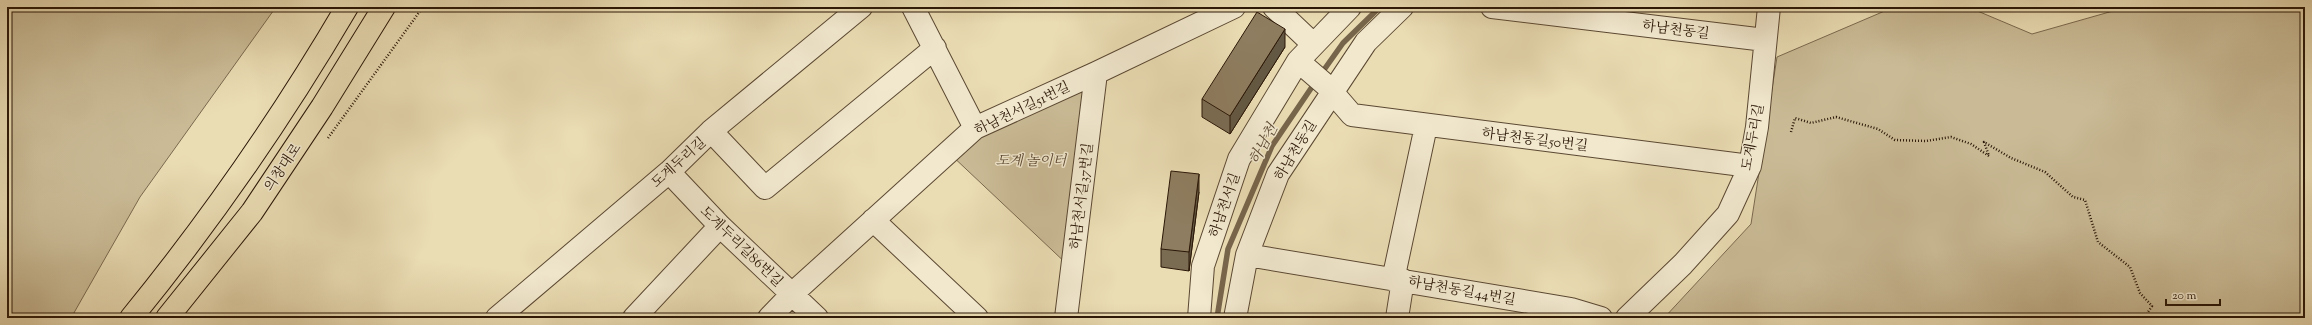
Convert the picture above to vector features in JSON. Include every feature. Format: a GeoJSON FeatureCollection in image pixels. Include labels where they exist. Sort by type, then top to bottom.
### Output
{"type":"FeatureCollection","features":[{"type":"Feature","properties":{"kind":"highway"},"geometry":{"type":"LineString","coordinates":[[131,318],[166,275],[235,182],[300,85],[347,7]]}},
{"type":"Feature","properties":{"kind":"highway","name":"의창대로"},"geometry":{"type":"LineString","coordinates":[[167,318],[252,212],[322,107],[384,7]]}},
{"type":"Feature","properties":{"kind":"street","name":"도계두리길"},"geometry":{"type":"LineString","coordinates":[[497,318],[669,172],[711,132],[861,7]]}},
{"type":"Feature","properties":{"kind":"street"},"geometry":{"type":"LineString","coordinates":[[913,7],[975,128]]}},
{"type":"Feature","properties":{"kind":"street","name":"하남천서길51번길"},"geometry":{"type":"LineString","coordinates":[[769,318],[792,294],[975,128],[1096,73],[1234,7]]}},
{"type":"Feature","properties":{"kind":"street"},"geometry":{"type":"LineString","coordinates":[[1274,7],[1313,44]]}},
{"type":"Feature","properties":{"kind":"street","name":"하남천서길"},"geometry":{"type":"LineString","coordinates":[[1199,318],[1203,266],[1239,159],[1303,66],[1313,44],[1350,7]]}},
{"type":"Feature","properties":{"kind":"street","name":"하남천동길"},"geometry":{"type":"LineString","coordinates":[[1235,318],[1247,255],[1278,174],[1329,89],[1366,42],[1402,7]]}},
{"type":"Feature","properties":{"kind":"street","name":"하남천동길"},"geometry":{"type":"LineString","coordinates":[[1492,7],[1765,40]]}},
{"type":"Feature","properties":{"kind":"street","name":"도계두리길"},"geometry":{"type":"LineString","coordinates":[[1627,318],[1683,264],[1728,214],[1750,166],[1757,127],[1769,7]]}},
{"type":"Feature","properties":{"kind":"street"},"geometry":{"type":"LineString","coordinates":[[711,132],[765,188],[935,48]]}},
{"type":"Feature","properties":{"kind":"street","name":"하남천동길50번길"},"geometry":{"type":"LineString","coordinates":[[1303,66],[1329,89],[1352,115],[1426,126],[1750,166]]}},
{"type":"Feature","properties":{"kind":"street","name":"하남천서길37번길"},"geometry":{"type":"LineString","coordinates":[[1066,318],[1096,73]]}},
{"type":"Feature","properties":{"kind":"street","name":"하남천동길44번길"},"geometry":{"type":"LineString","coordinates":[[1398,280],[1426,126]]}},
{"type":"Feature","properties":{"kind":"street","name":"도계두리길86번길"},"geometry":{"type":"LineString","coordinates":[[669,172],[720,226],[818,318]]}},
{"type":"Feature","properties":{"kind":"street"},"geometry":{"type":"LineString","coordinates":[[873,220],[976,318]]}},
{"type":"Feature","properties":{"kind":"street"},"geometry":{"type":"LineString","coordinates":[[634,318],[720,226]]}},
{"type":"Feature","properties":{"kind":"street","name":"하남천동길44번길"},"geometry":{"type":"LineString","coordinates":[[1247,255],[1571,309],[1601,318]]}},
{"type":"Feature","properties":{"kind":"street"},"geometry":{"type":"LineString","coordinates":[[1397,318],[1398,280]]}},
{"type":"Feature","properties":{"kind":"path"},"geometry":{"type":"LineString","coordinates":[[1791,132],[1796,118],[1811,123],[1836,117],[1878,129],[1895,140],[1926,141],[1951,137],[1971,144],[1989,156],[1984,142],[2011,158],[2046,172],[2073,197],[2085,200],[2098,242],[2130,268],[2140,293],[2152,306],[2144,318]]}},
{"type":"Feature","properties":{"kind":"green space"},"geometry":{"type":"Polygon","coordinates":[[[7,7],[276,7],[140,197],[71,318],[7,318],[7,7]]]}},
{"type":"Feature","properties":{"kind":"green space"},"geometry":{"type":"Polygon","coordinates":[[[1894,7],[1968,7],[2032,34],[2127,7],[2305,7],[2305,318],[1664,318],[1751,224],[1777,57],[1894,7]]]}},
{"type":"Feature","properties":{"kind":"green space","name":"도계 놀이터"},"geometry":{"type":"Polygon","coordinates":[[[1093,76],[1070,267],[949,153],[1093,76]]]}},
{"type":"Feature","properties":{"kind":"building"},"geometry":{"type":"Polygon","coordinates":[[[1257,12],[1285,29],[1230,116],[1202,99],[1257,12]]]}},
{"type":"Feature","properties":{"kind":"building"},"geometry":{"type":"Polygon","coordinates":[[[1171,171],[1199,174],[1189,252],[1161,249],[1171,171]]]}},
{"type":"Feature","properties":{"kind":"waterway","name":"하남천"},"geometry":{"type":"LineString","coordinates":[[1321,74],[1343,43],[1380,7]]}},
{"type":"Feature","properties":{"kind":"waterway","name":"하남천"},"geometry":{"type":"LineString","coordinates":[[1217,318],[1228,249],[1272,146],[1316,81]]}}]}
